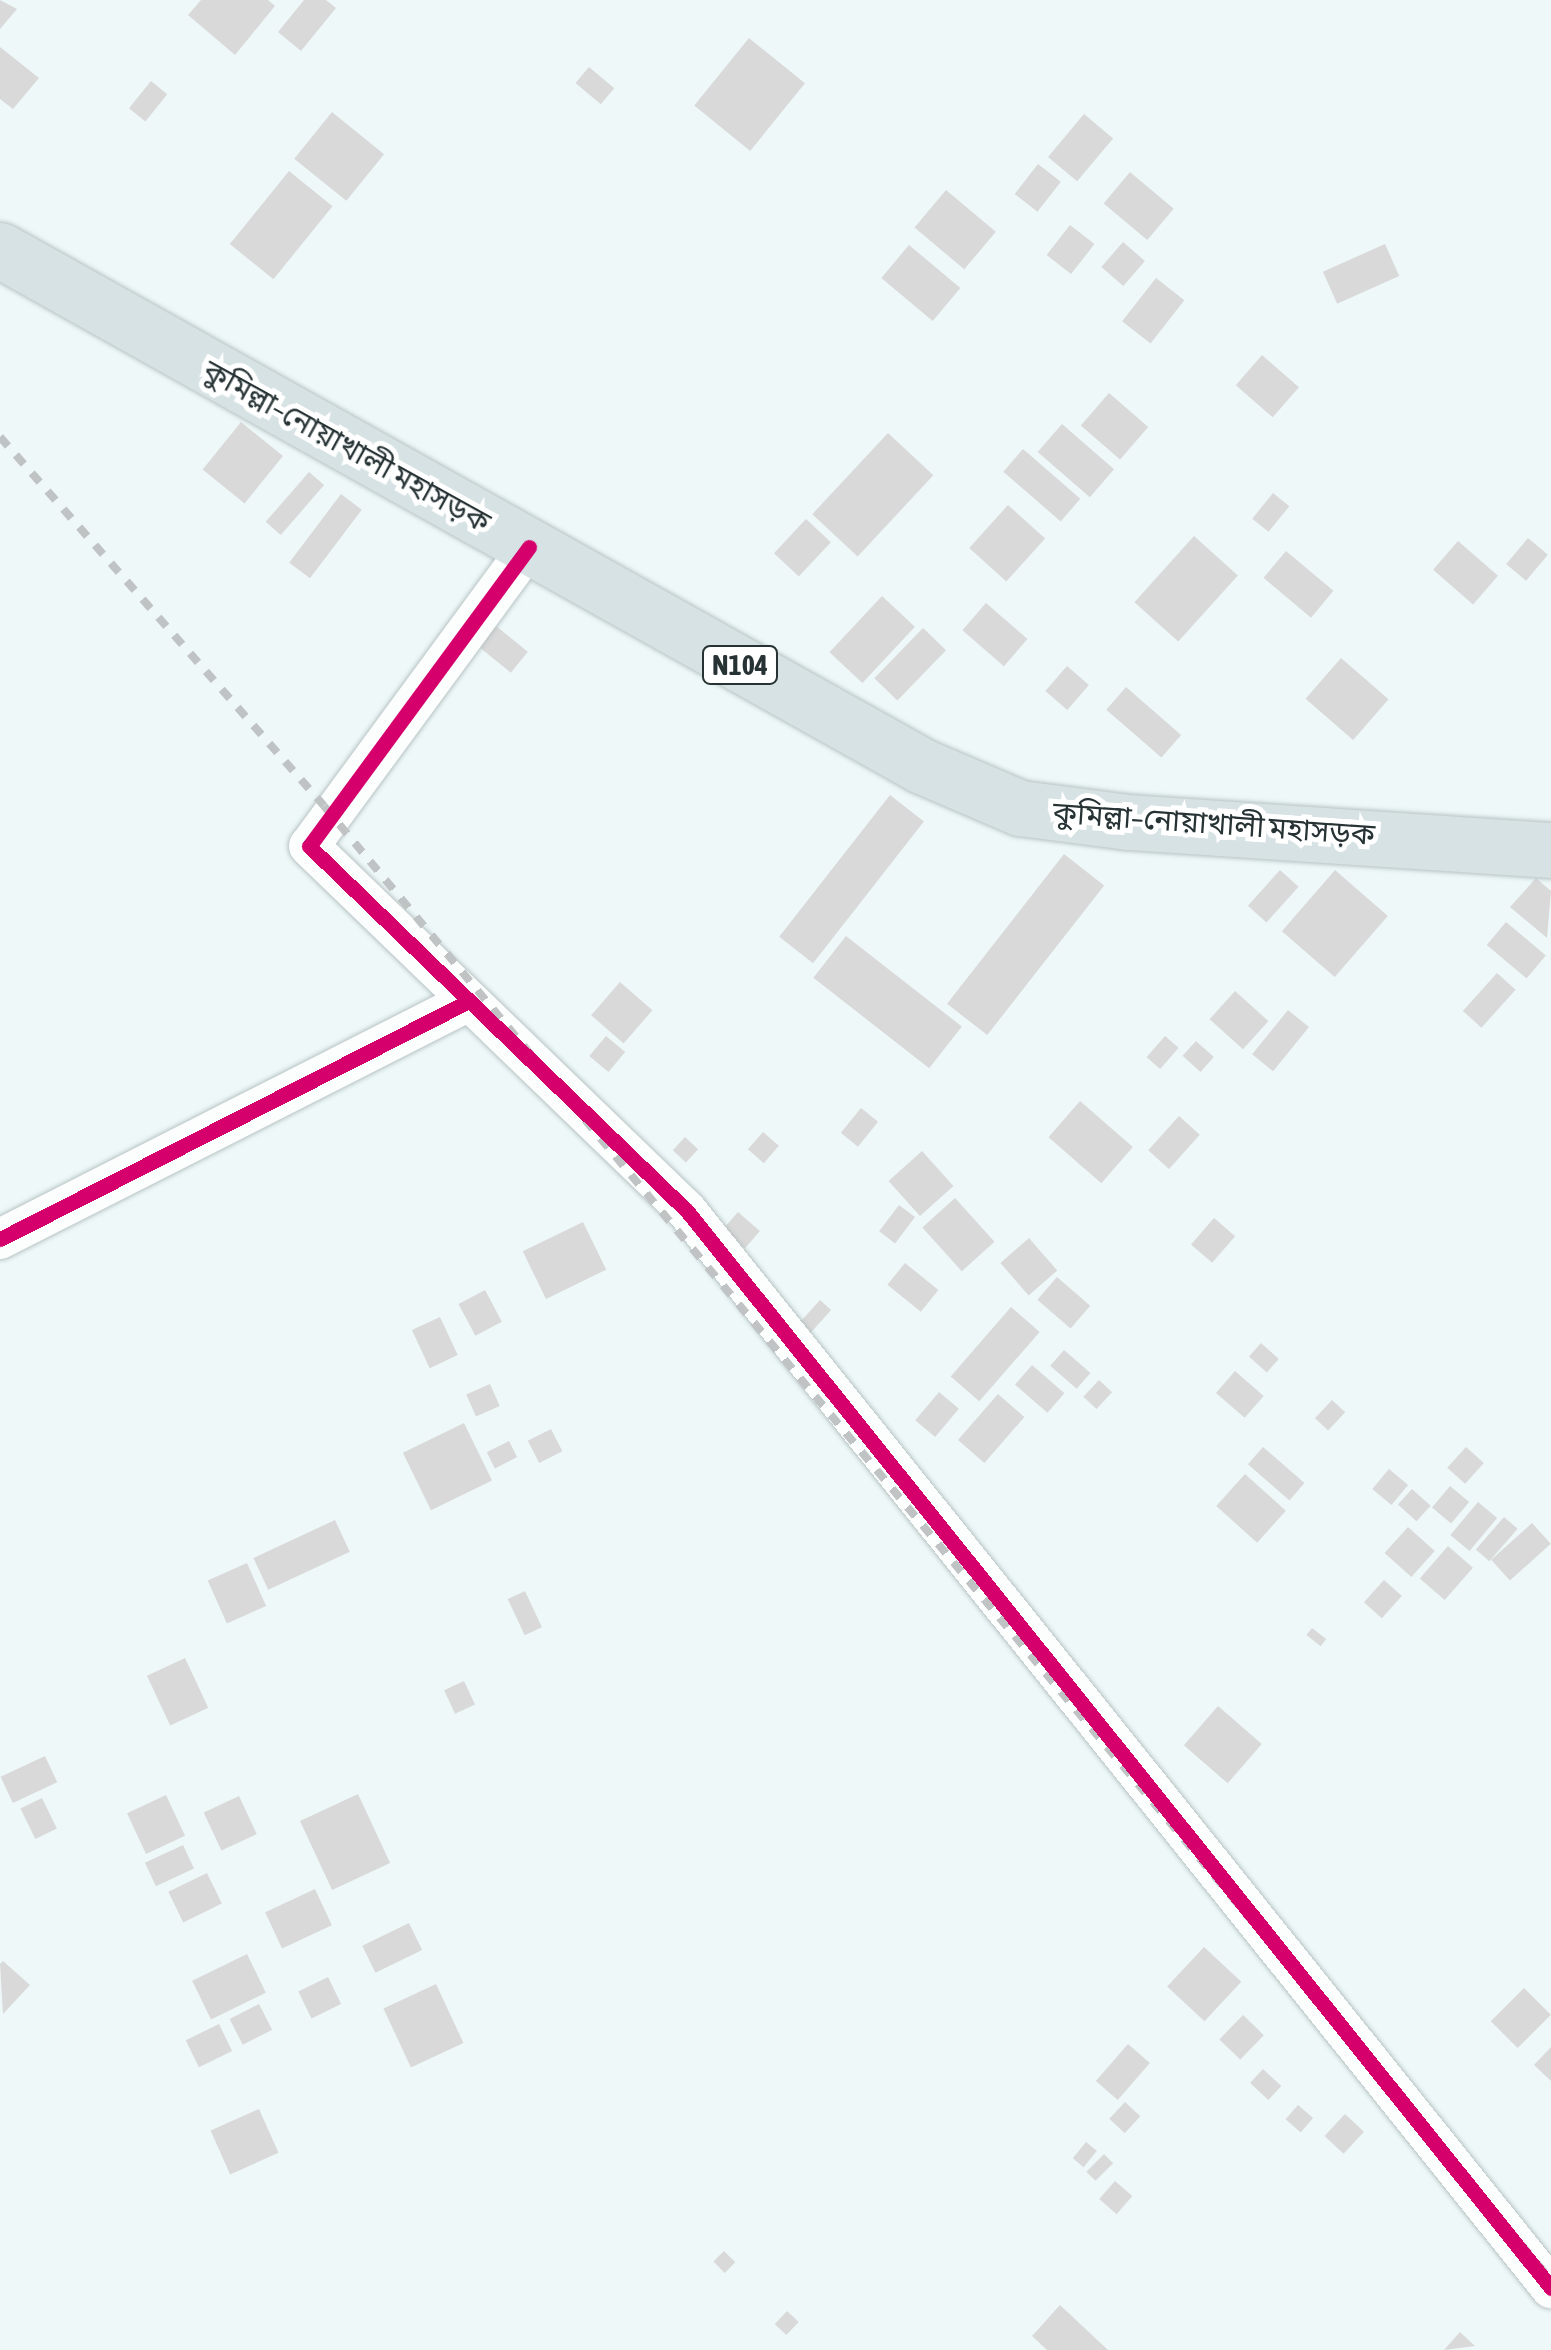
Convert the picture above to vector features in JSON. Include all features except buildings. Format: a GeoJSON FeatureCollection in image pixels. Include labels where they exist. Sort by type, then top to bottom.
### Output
{"type":"FeatureCollection","features":[{"type":"Feature","properties":{"kind":"highway","name":"কুমিল্লা–নোয়াখালী মহাসড়ক"},"geometry":{"type":"LineString","coordinates":[[0,250],[922,766],[1020,808],[1128,822],[1551,850]]}},
{"type":"Feature","properties":{"kind":"street"},"geometry":{"type":"LineString","coordinates":[[529,547],[309,846],[687,1211],[1551,2288]]}},
{"type":"Feature","properties":{"kind":"street"},"geometry":{"type":"LineString","coordinates":[[0,1239],[468,1000]]}},
{"type":"Feature","properties":{"kind":"railway"},"geometry":{"type":"LineString","coordinates":[[0,437],[324,806],[1551,2280]]}},
{"type":"Feature","properties":{"kind":"cycle path"},"geometry":{"type":"LineString","coordinates":[[529,547],[309,846],[687,1211],[1551,2288]]}},
{"type":"Feature","properties":{"kind":"cycle path"},"geometry":{"type":"LineString","coordinates":[[0,1239],[469,1001]]}}]}
